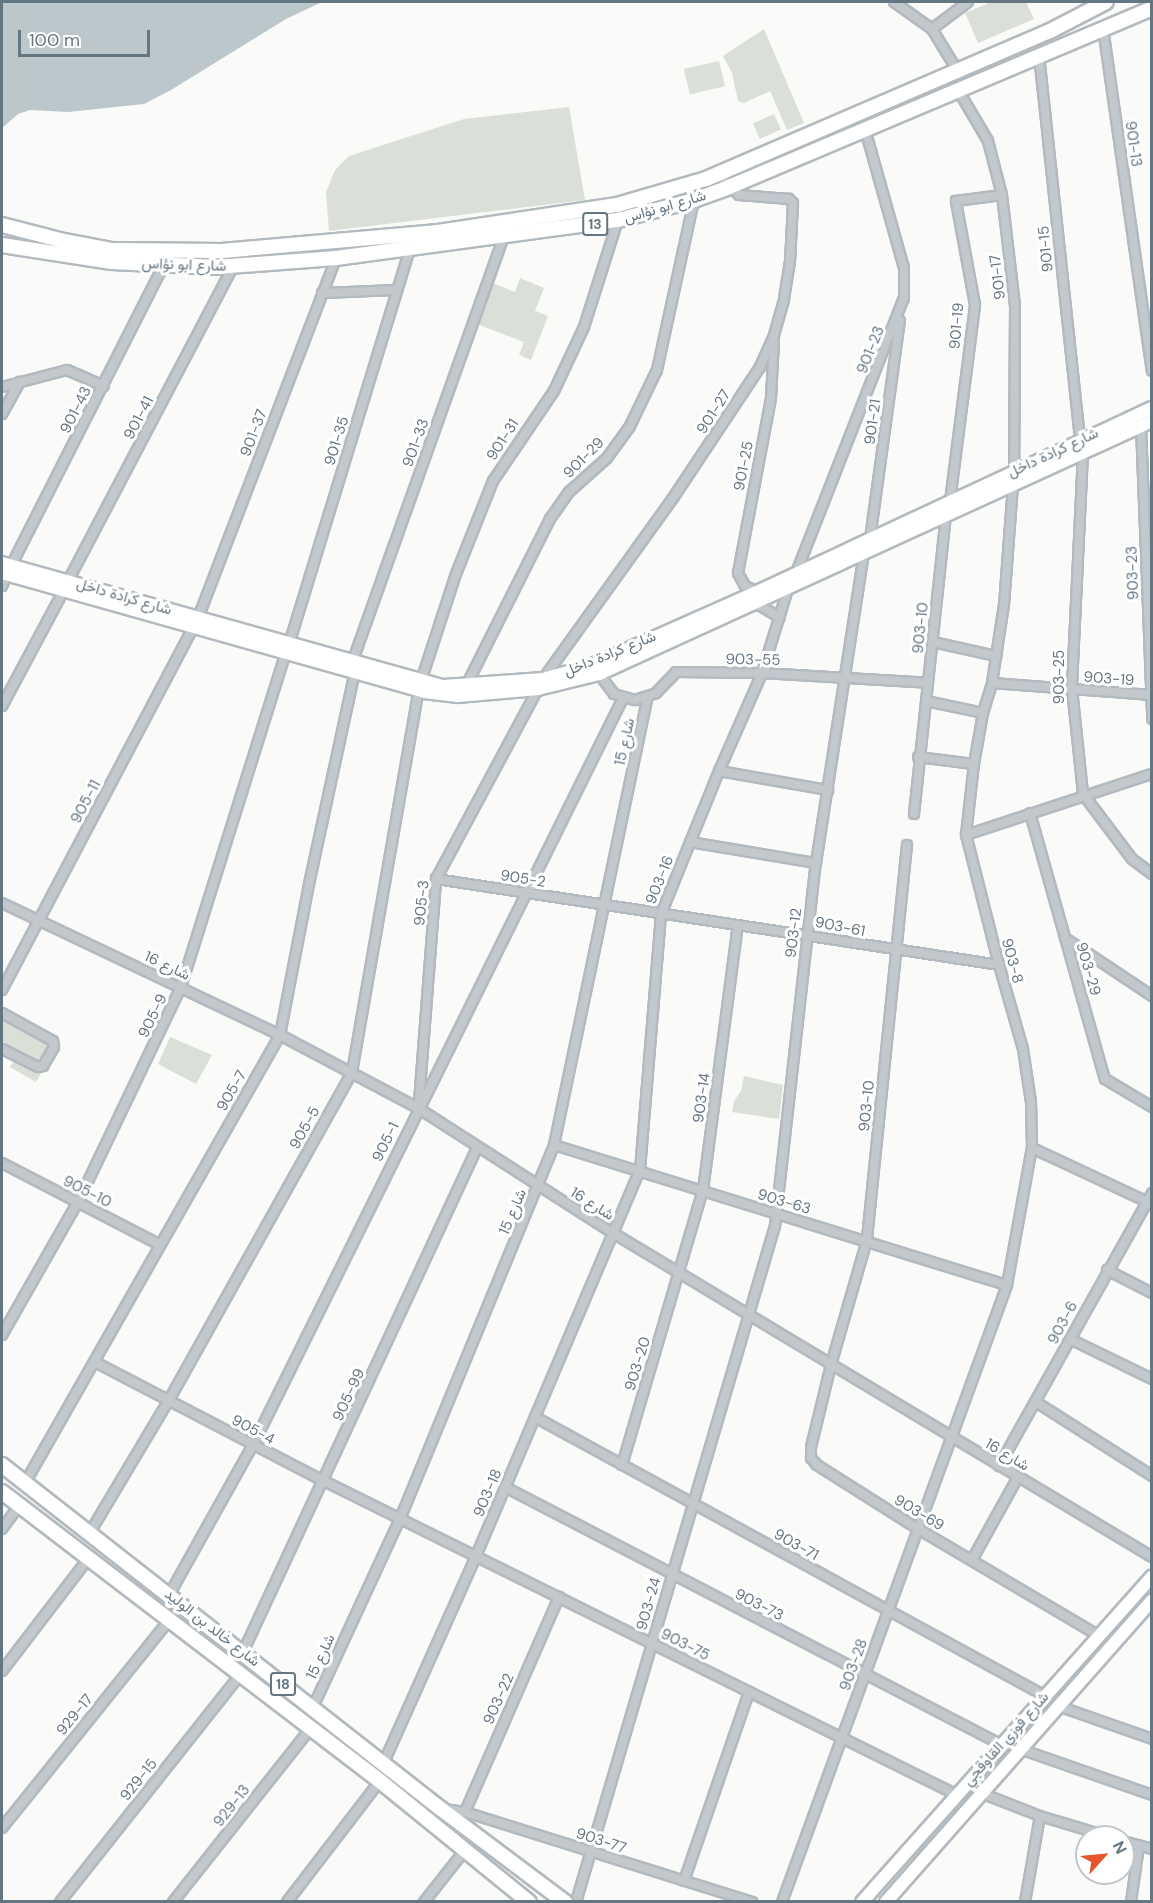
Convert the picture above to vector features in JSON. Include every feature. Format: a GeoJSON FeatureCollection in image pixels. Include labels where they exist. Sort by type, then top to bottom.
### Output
{"type":"FeatureCollection","features":[{"type":"Feature","properties":{"kind":"main road","name":"شارع ابو نؤاس"},"geometry":{"type":"LineString","coordinates":[[2,245],[140,257],[438,232],[601,208],[663,194],[719,174],[1050,31],[1106,2]]}},
{"type":"Feature","properties":{"kind":"main road","name":"شارع ابو نؤاس"},"geometry":{"type":"LineString","coordinates":[[2,225],[140,257],[163,266],[233,267],[336,258],[618,220],[694,200],[729,187],[1152,8]]}},
{"type":"Feature","properties":{"kind":"main road","name":"شارع كرادة داخل"},"geometry":{"type":"LineString","coordinates":[[1082,447],[1152,408]]}},
{"type":"Feature","properties":{"kind":"main road","name":"شارع كرادة داخل"},"geometry":{"type":"LineString","coordinates":[[420,686],[541,684],[590,666],[757,592],[950,501],[1013,478],[1082,447],[1146,423]]}},
{"type":"Feature","properties":{"kind":"main road","name":"شارع كرادة داخل"},"geometry":{"type":"LineString","coordinates":[[5,572],[66,586],[288,646],[458,696],[599,674],[946,516],[1013,478]]}},
{"type":"Feature","properties":{"kind":"main road","name":"شارع خالد بن الوليد"},"geometry":{"type":"LineString","coordinates":[[2,1465],[384,1762],[441,1809],[565,1902]]}},
{"type":"Feature","properties":{"kind":"main road","name":"شارع خالد بن الوليد"},"geometry":{"type":"LineString","coordinates":[[2,1492],[380,1781],[529,1902]]}},
{"type":"Feature","properties":{"kind":"main road","name":"شارع فوزي القاوقجي"},"geometry":{"type":"LineString","coordinates":[[862,1902],[1152,1576]]}},
{"type":"Feature","properties":{"kind":"main road","name":"شارع فوزي القاوقجي"},"geometry":{"type":"LineString","coordinates":[[886,1902],[1152,1600]]}},
{"type":"Feature","properties":{"kind":"street"},"geometry":{"type":"LineString","coordinates":[[894,2],[932,29],[957,70]]}},
{"type":"Feature","properties":{"kind":"street"},"geometry":{"type":"LineString","coordinates":[[932,29],[968,2]]}},
{"type":"Feature","properties":{"kind":"street","name":"901-13"},"geometry":{"type":"LineString","coordinates":[[1103,28],[1152,371]]}},
{"type":"Feature","properties":{"kind":"street","name":"901-15"},"geometry":{"type":"LineString","coordinates":[[1039,55],[1082,447]]}},
{"type":"Feature","properties":{"kind":"street","name":"901-17"},"geometry":{"type":"LineString","coordinates":[[958,90],[988,141],[1002,195],[1015,306],[1013,478]]}},
{"type":"Feature","properties":{"kind":"street","name":"901-23"},"geometry":{"type":"LineString","coordinates":[[796,573],[902,309],[904,268],[865,129]]}},
{"type":"Feature","properties":{"kind":"street"},"geometry":{"type":"LineString","coordinates":[[719,174],[729,187]]}},
{"type":"Feature","properties":{"kind":"street","name":"901-27"},"geometry":{"type":"LineString","coordinates":[[541,684],[674,498],[760,368],[774,335],[784,299],[790,262],[793,203],[789,199],[746,197],[729,187]]}},
{"type":"Feature","properties":{"kind":"street","name":"901-19"},"geometry":{"type":"LineString","coordinates":[[950,501],[975,305],[956,201],[1002,195]]}},
{"type":"Feature","properties":{"kind":"street","name":"901-29"},"geometry":{"type":"LineString","coordinates":[[466,686],[550,519],[569,492],[607,458],[630,426],[657,370],[694,200]]}},
{"type":"Feature","properties":{"kind":"street","name":"901-31"},"geometry":{"type":"LineString","coordinates":[[420,686],[456,574],[493,481],[554,391],[584,327],[618,220]]}},
{"type":"Feature","properties":{"kind":"street","name":"901-33"},"geometry":{"type":"LineString","coordinates":[[354,666],[504,236]]}},
{"type":"Feature","properties":{"kind":"street","name":"901-35"},"geometry":{"type":"LineString","coordinates":[[288,646],[410,248]]}},
{"type":"Feature","properties":{"kind":"street","name":"901-37"},"geometry":{"type":"LineString","coordinates":[[196,622],[336,258]]}},
{"type":"Feature","properties":{"kind":"street","name":"901-43"},"geometry":{"type":"LineString","coordinates":[[5,572],[104,386],[163,266]]}},
{"type":"Feature","properties":{"kind":"street","name":"901-41"},"geometry":{"type":"LineString","coordinates":[[2,706],[233,267]]}},
{"type":"Feature","properties":{"kind":"street"},"geometry":{"type":"LineString","coordinates":[[322,293],[398,290]]}},
{"type":"Feature","properties":{"kind":"street","name":"901-21"},"geometry":{"type":"LineString","coordinates":[[870,539],[902,309]]}},
{"type":"Feature","properties":{"kind":"street","name":"901-25"},"geometry":{"type":"LineString","coordinates":[[757,592],[745,586],[738,573],[771,398],[774,335]]}},
{"type":"Feature","properties":{"kind":"street"},"geometry":{"type":"LineString","coordinates":[[2,387],[66,370],[104,386]]}},
{"type":"Feature","properties":{"kind":"street"},"geometry":{"type":"LineString","coordinates":[[2,414],[20,382]]}},
{"type":"Feature","properties":{"kind":"street","name":"903-23"},"geometry":{"type":"LineString","coordinates":[[1146,423],[1152,719]]}},
{"type":"Feature","properties":{"kind":"street","name":"903-25"},"geometry":{"type":"LineString","coordinates":[[1082,447],[1072,689],[1083,794]]}},
{"type":"Feature","properties":{"kind":"street","name":"903-8"},"geometry":{"type":"LineString","coordinates":[[951,1437],[1007,1285],[1032,1148],[1031,1102],[1023,1050],[966,835],[974,764],[983,713],[992,683],[1004,605],[1013,478]]}},
{"type":"Feature","properties":{"kind":"street","name":"903-10"},"geometry":{"type":"LineString","coordinates":[[914,814],[918,757],[946,516]]}},
{"type":"Feature","properties":{"kind":"street","name":"903-12"},"geometry":{"type":"LineString","coordinates":[[750,1315],[777,1214],[816,863],[847,678],[864,553]]}},
{"type":"Feature","properties":{"kind":"street","name":"903-16"},"geometry":{"type":"LineString","coordinates":[[613,1233],[640,1170],[661,914],[719,771],[762,674],[789,586]]}},
{"type":"Feature","properties":{"kind":"street"},"geometry":{"type":"LineString","coordinates":[[748,605],[761,606],[780,618]]}},
{"type":"Feature","properties":{"kind":"street","name":"905-11"},"geometry":{"type":"LineString","coordinates":[[2,990],[196,622]]}},
{"type":"Feature","properties":{"kind":"street"},"geometry":{"type":"LineString","coordinates":[[933,642],[996,656]]}},
{"type":"Feature","properties":{"kind":"street","name":"905-9"},"geometry":{"type":"LineString","coordinates":[[2,1335],[78,1202],[181,987],[288,646]]}},
{"type":"Feature","properties":{"kind":"street","name":"905-7"},"geometry":{"type":"LineString","coordinates":[[25,1484],[280,1035],[354,666]]}},
{"type":"Feature","properties":{"kind":"street","name":"903-55"},"geometry":{"type":"LineString","coordinates":[[647,698],[656,693],[676,672],[928,682]]}},
{"type":"Feature","properties":{"kind":"street"},"geometry":{"type":"LineString","coordinates":[[599,674],[606,687],[623,698],[635,700],[647,698]]}},
{"type":"Feature","properties":{"kind":"street","name":"903-19"},"geometry":{"type":"LineString","coordinates":[[992,683],[1151,695]]}},
{"type":"Feature","properties":{"kind":"street","name":"905-3"},"geometry":{"type":"LineString","coordinates":[[418,1108],[436,879],[541,684]]}},
{"type":"Feature","properties":{"kind":"street","name":"905-5"},"geometry":{"type":"LineString","coordinates":[[89,1534],[169,1400],[352,1072],[420,686]]}},
{"type":"Feature","properties":{"kind":"street","name":"905-1"},"geometry":{"type":"LineString","coordinates":[[169,1595],[253,1445],[623,698]]}},
{"type":"Feature","properties":{"kind":"street","name":"شارع 15"},"geometry":{"type":"LineString","coordinates":[[313,1707],[400,1519],[554,1145],[647,698]]}},
{"type":"Feature","properties":{"kind":"street"},"geometry":{"type":"LineString","coordinates":[[926,701],[983,713]]}},
{"type":"Feature","properties":{"kind":"street"},"geometry":{"type":"LineString","coordinates":[[918,757],[974,764]]}},
{"type":"Feature","properties":{"kind":"street"},"geometry":{"type":"LineString","coordinates":[[719,771],[828,790]]}},
{"type":"Feature","properties":{"kind":"street"},"geometry":{"type":"LineString","coordinates":[[966,835],[1083,794],[1152,774]]}},
{"type":"Feature","properties":{"kind":"street"},"geometry":{"type":"LineString","coordinates":[[1083,794],[1132,859],[1152,874]]}},
{"type":"Feature","properties":{"kind":"street","name":"903-29"},"geometry":{"type":"LineString","coordinates":[[1030,813],[1105,1079],[1152,1107]]}},
{"type":"Feature","properties":{"kind":"street"},"geometry":{"type":"LineString","coordinates":[[690,842],[816,863]]}},
{"type":"Feature","properties":{"kind":"street","name":"903-10"},"geometry":{"type":"LineString","coordinates":[[831,1365],[867,1240],[907,845]]}},
{"type":"Feature","properties":{"kind":"street","name":"905-2"},"geometry":{"type":"LineString","coordinates":[[436,879],[605,905]]}},
{"type":"Feature","properties":{"kind":"street","name":"شارع 16"},"geometry":{"type":"LineString","coordinates":[[2,903],[280,1035],[418,1108],[477,1148],[613,1233],[680,1271],[831,1365],[1152,1557]]}},
{"type":"Feature","properties":{"kind":"street","name":"903-61"},"geometry":{"type":"LineString","coordinates":[[605,905],[999,965]]}},
{"type":"Feature","properties":{"kind":"street","name":"903-14"},"geometry":{"type":"LineString","coordinates":[[680,1271],[703,1190],[738,925]]}},
{"type":"Feature","properties":{"kind":"street"},"geometry":{"type":"LineString","coordinates":[[1065,938],[1152,996]]}},
{"type":"Feature","properties":{"kind":"street"},"geometry":{"type":"LineString","coordinates":[[2,1013],[53,1041],[54,1047],[43,1066],[38,1067],[2,1049]]}},
{"type":"Feature","properties":{"kind":"street","name":"903-63"},"geometry":{"type":"LineString","coordinates":[[554,1145],[1007,1285]]}},
{"type":"Feature","properties":{"kind":"street","name":"905-99"},"geometry":{"type":"LineString","coordinates":[[243,1652],[477,1148]]}},
{"type":"Feature","properties":{"kind":"street"},"geometry":{"type":"LineString","coordinates":[[1032,1148],[1150,1200]]}},
{"type":"Feature","properties":{"kind":"street","name":"905-10"},"geometry":{"type":"LineString","coordinates":[[2,1163],[160,1245]]}},
{"type":"Feature","properties":{"kind":"street","name":"903-6"},"geometry":{"type":"LineString","coordinates":[[999,1466],[1107,1270],[1150,1200]]}},
{"type":"Feature","properties":{"kind":"street","name":"903-18"},"geometry":{"type":"LineString","coordinates":[[384,1762],[476,1556],[613,1233]]}},
{"type":"Feature","properties":{"kind":"street"},"geometry":{"type":"LineString","coordinates":[[1107,1270],[1152,1293]]}},
{"type":"Feature","properties":{"kind":"street","name":"903-20"},"geometry":{"type":"LineString","coordinates":[[622,1464],[680,1271]]}},
{"type":"Feature","properties":{"kind":"street","name":"903-24"},"geometry":{"type":"LineString","coordinates":[[576,1902],[671,1575],[750,1315]]}},
{"type":"Feature","properties":{"kind":"street"},"geometry":{"type":"LineString","coordinates":[[1070,1339],[1152,1380]]}},
{"type":"Feature","properties":{"kind":"street","name":"905-4"},"geometry":{"type":"LineString","coordinates":[[95,1362],[400,1519]]}},
{"type":"Feature","properties":{"kind":"street","name":"903-69"},"geometry":{"type":"LineString","coordinates":[[831,1365],[811,1447],[811,1458],[816,1465],[920,1530],[1099,1636]]}},
{"type":"Feature","properties":{"kind":"street"},"geometry":{"type":"LineString","coordinates":[[1036,1402],[1152,1476]]}},
{"type":"Feature","properties":{"kind":"street","name":"903-71"},"geometry":{"type":"LineString","coordinates":[[535,1417],[1045,1696]]}},
{"type":"Feature","properties":{"kind":"street","name":"903-28"},"geometry":{"type":"LineString","coordinates":[[782,1902],[864,1675],[920,1530],[951,1437]]}},
{"type":"Feature","properties":{"kind":"street"},"geometry":{"type":"LineString","coordinates":[[972,1560],[1018,1477]]}},
{"type":"Feature","properties":{"kind":"street","name":"903-73"},"geometry":{"type":"LineString","coordinates":[[505,1487],[1002,1745]]}},
{"type":"Feature","properties":{"kind":"street"},"geometry":{"type":"LineString","coordinates":[[2,1529],[19,1506]]}},
{"type":"Feature","properties":{"kind":"street","name":"903-75"},"geometry":{"type":"LineString","coordinates":[[400,1519],[957,1795]]}},
{"type":"Feature","properties":{"kind":"street"},"geometry":{"type":"LineString","coordinates":[[2,1671],[87,1559]]}},
{"type":"Feature","properties":{"kind":"street","name":"903-22"},"geometry":{"type":"LineString","coordinates":[[465,1812],[559,1597]]}},
{"type":"Feature","properties":{"kind":"street","name":"929-17"},"geometry":{"type":"LineString","coordinates":[[2,1828],[169,1620]]}},
{"type":"Feature","properties":{"kind":"street","name":"929-15"},"geometry":{"type":"LineString","coordinates":[[60,1902],[240,1675]]}},
{"type":"Feature","properties":{"kind":"street"},"geometry":{"type":"LineString","coordinates":[[684,1881],[749,1692]]}},
{"type":"Feature","properties":{"kind":"street"},"geometry":{"type":"LineString","coordinates":[[1058,1706],[1152,1739]]}},
{"type":"Feature","properties":{"kind":"street","name":"929-13"},"geometry":{"type":"LineString","coordinates":[[173,1902],[311,1728]]}},
{"type":"Feature","properties":{"kind":"street"},"geometry":{"type":"LineString","coordinates":[[1020,1749],[1152,1795]]}},
{"type":"Feature","properties":{"kind":"street"},"geometry":{"type":"LineString","coordinates":[[287,1902],[380,1781]]}},
{"type":"Feature","properties":{"kind":"street"},"geometry":{"type":"LineString","coordinates":[[981,1793],[1040,1816],[1075,1826]]}},
{"type":"Feature","properties":{"kind":"street","name":"903-77"},"geometry":{"type":"LineString","coordinates":[[441,1809],[465,1812],[752,1902]]}},
{"type":"Feature","properties":{"kind":"street"},"geometry":{"type":"LineString","coordinates":[[1025,1902],[1040,1816]]}},
{"type":"Feature","properties":{"kind":"street"},"geometry":{"type":"LineString","coordinates":[[1135,1845],[1152,1849]]}},
{"type":"Feature","properties":{"kind":"street"},"geometry":{"type":"LineString","coordinates":[[1131,1902],[1139,1846]]}},
{"type":"Feature","properties":{"kind":"street"},"geometry":{"type":"LineString","coordinates":[[424,1902],[465,1850]]}},
{"type":"Feature","properties":{"kind":"shaded area"},"geometry":{"type":"Polygon","coordinates":[[[2,2],[322,2],[286,19],[171,90],[144,104],[68,112],[30,110],[18,114],[2,128],[2,2]]]}},
{"type":"Feature","properties":{"kind":"shaded area"},"geometry":{"type":"Polygon","coordinates":[[[991,2],[1026,2],[1034,19],[978,43],[965,13],[991,2]]]}},
{"type":"Feature","properties":{"kind":"shaded area"},"geometry":{"type":"Polygon","coordinates":[[[764,29],[804,123],[787,130],[770,91],[744,103],[738,101],[732,73],[723,56],[764,29]]]}},
{"type":"Feature","properties":{"kind":"shaded area"},"geometry":{"type":"Polygon","coordinates":[[[719,61],[725,86],[690,94],[684,69],[719,61]]]}},
{"type":"Feature","properties":{"kind":"shaded area"},"geometry":{"type":"Polygon","coordinates":[[[569,107],[585,200],[329,231],[326,192],[335,170],[349,156],[464,119],[569,107]]]}},
{"type":"Feature","properties":{"kind":"shaded area"},"geometry":{"type":"Polygon","coordinates":[[[774,114],[781,130],[760,139],[753,123],[774,114]]]}},
{"type":"Feature","properties":{"kind":"shaded area"},"geometry":{"type":"Polygon","coordinates":[[[520,278],[544,288],[535,311],[548,316],[531,360],[519,355],[524,342],[477,324],[493,283],[515,292],[520,278]]]}},
{"type":"Feature","properties":{"kind":"shaded area"},"geometry":{"type":"Polygon","coordinates":[[[3,1008],[60,1040],[36,1082],[10,1067],[15,1059],[2,1051],[3,1008]]]}},
{"type":"Feature","properties":{"kind":"shaded area"},"geometry":{"type":"Polygon","coordinates":[[[170,1037],[212,1055],[196,1084],[158,1064],[170,1037]]]}},
{"type":"Feature","properties":{"kind":"shaded area"},"geometry":{"type":"Polygon","coordinates":[[[744,1076],[783,1085],[779,1119],[732,1112],[734,1101],[741,1091],[744,1076]]]}}]}
